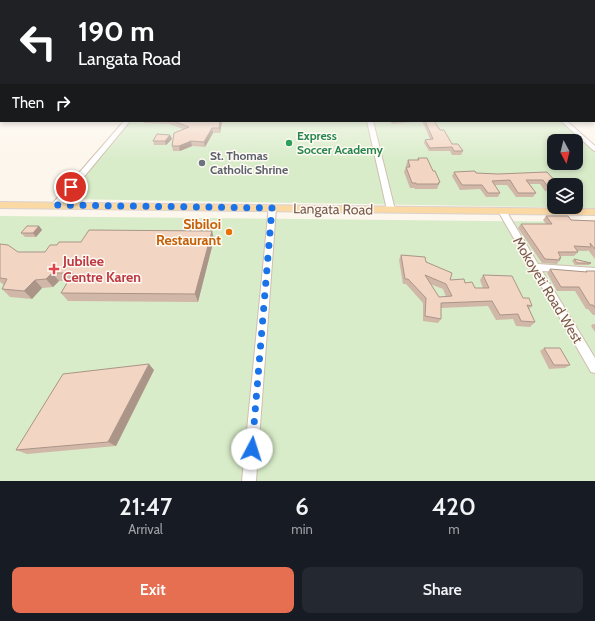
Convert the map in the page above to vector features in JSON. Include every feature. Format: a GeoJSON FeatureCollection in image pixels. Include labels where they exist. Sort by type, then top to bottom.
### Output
{"type":"FeatureCollection","features":[{"type":"Feature","properties":{"kind":"main road","name":"Langata Road"},"geometry":{"type":"LineString","coordinates":[[0,205],[595,212]]}},
{"type":"Feature","properties":{"kind":"street"},"geometry":{"type":"LineString","coordinates":[[56,205],[126,122]]}},
{"type":"Feature","properties":{"kind":"street"},"geometry":{"type":"LineString","coordinates":[[370,122],[391,210]]}},
{"type":"Feature","properties":{"kind":"street"},"geometry":{"type":"LineString","coordinates":[[565,122],[595,149]]}},
{"type":"Feature","properties":{"kind":"street"},"geometry":{"type":"LineString","coordinates":[[249,481],[272,208]]}},
{"type":"Feature","properties":{"kind":"street","name":"Mokoyeti Road West"},"geometry":{"type":"LineString","coordinates":[[502,211],[595,368]]}},
{"type":"Feature","properties":{"kind":"street"},"geometry":{"type":"LineString","coordinates":[[535,267],[595,271]]}},
{"type":"Feature","properties":{"kind":"green space"},"geometry":{"type":"Polygon","coordinates":[[[124,122],[565,122],[578,134],[547,134],[547,170],[583,170],[583,138],[595,149],[595,208],[583,208],[583,178],[547,178],[547,207],[67,199],[124,122]]]}},
{"type":"Feature","properties":{"kind":"green space"},"geometry":{"type":"Polygon","coordinates":[[[0,216],[595,222],[595,481],[0,481],[0,216]]]}},
{"type":"Feature","properties":{"kind":"building"},"geometry":{"type":"Polygon","coordinates":[[[176,122],[220,122],[219,128],[212,128],[204,142],[191,141],[179,146],[172,146],[174,133],[189,127],[176,122]]]}},
{"type":"Feature","properties":{"kind":"building"},"geometry":{"type":"Polygon","coordinates":[[[425,122],[435,122],[440,130],[444,130],[452,144],[458,144],[463,151],[454,151],[452,147],[430,148],[425,140],[433,139],[425,122]]]}},
{"type":"Feature","properties":{"kind":"building"},"geometry":{"type":"Polygon","coordinates":[[[157,134],[170,135],[165,141],[153,141],[157,134]]]}},
{"type":"Feature","properties":{"kind":"building"},"geometry":{"type":"Polygon","coordinates":[[[418,158],[427,158],[433,171],[435,171],[440,182],[438,183],[439,184],[412,183],[406,167],[410,167],[408,160],[419,160],[418,158]]]}},
{"type":"Feature","properties":{"kind":"building"},"geometry":{"type":"Polygon","coordinates":[[[475,171],[476,173],[498,174],[547,172],[553,178],[547,178],[547,186],[543,180],[526,180],[536,193],[518,193],[510,180],[492,181],[500,193],[488,193],[482,185],[462,185],[454,172],[475,171]]]}},
{"type":"Feature","properties":{"kind":"building"},"geometry":{"type":"Polygon","coordinates":[[[546,216],[568,216],[571,220],[595,221],[595,249],[590,243],[591,247],[574,246],[578,252],[558,252],[561,258],[559,258],[560,260],[545,259],[521,224],[552,224],[546,216]]]}},
{"type":"Feature","properties":{"kind":"building"},"geometry":{"type":"Polygon","coordinates":[[[27,226],[39,226],[33,233],[21,233],[27,226]]]}},
{"type":"Feature","properties":{"kind":"building"},"geometry":{"type":"Polygon","coordinates":[[[89,230],[212,231],[195,294],[61,293],[73,273],[52,273],[46,279],[35,280],[24,291],[2,289],[7,279],[0,278],[0,244],[8,245],[18,252],[45,252],[50,245],[57,245],[59,242],[81,242],[89,230]]]}},
{"type":"Feature","properties":{"kind":"building"},"geometry":{"type":"Polygon","coordinates":[[[401,255],[425,257],[426,262],[452,273],[450,280],[464,279],[465,283],[472,282],[475,288],[489,288],[483,275],[512,276],[523,298],[529,298],[532,306],[527,305],[535,322],[521,321],[518,314],[500,315],[492,301],[441,303],[441,319],[425,316],[426,298],[408,279],[405,279],[401,255]],[[425,275],[439,297],[452,296],[446,284],[425,275]]]}},
{"type":"Feature","properties":{"kind":"building"},"geometry":{"type":"Polygon","coordinates":[[[574,259],[591,263],[577,263],[574,259]]]}},
{"type":"Feature","properties":{"kind":"building"},"geometry":{"type":"Polygon","coordinates":[[[550,269],[587,272],[586,271],[595,271],[595,308],[593,305],[590,305],[579,287],[561,287],[550,269]]]}},
{"type":"Feature","properties":{"kind":"building"},"geometry":{"type":"Polygon","coordinates":[[[544,348],[560,348],[570,365],[554,365],[544,348]]]}},
{"type":"Feature","properties":{"kind":"building"},"geometry":{"type":"Polygon","coordinates":[[[149,364],[108,442],[16,450],[63,374],[149,364]]]}},
{"type":"Feature","properties":{"kind":"place","name":"Express Soccer Academy"},"geometry":{"type":"Point","coordinates":[289,143]}},
{"type":"Feature","properties":{"kind":"place","name":"St. Thomas Catholic Shrine"},"geometry":{"type":"Point","coordinates":[202,163]}},
{"type":"Feature","properties":{"kind":"place","name":"Sibiloi Restaurant"},"geometry":{"type":"Point","coordinates":[229,232]}},
{"type":"Feature","properties":{"kind":"place","name":"Jubilee Centre Karen"},"geometry":{"type":"Point","coordinates":[54,269]}},
{"type":"Feature","properties":{"kind":"route"},"geometry":{"type":"LineString","coordinates":[[71,187],[56,205],[272,208],[252,449]]}}]}
